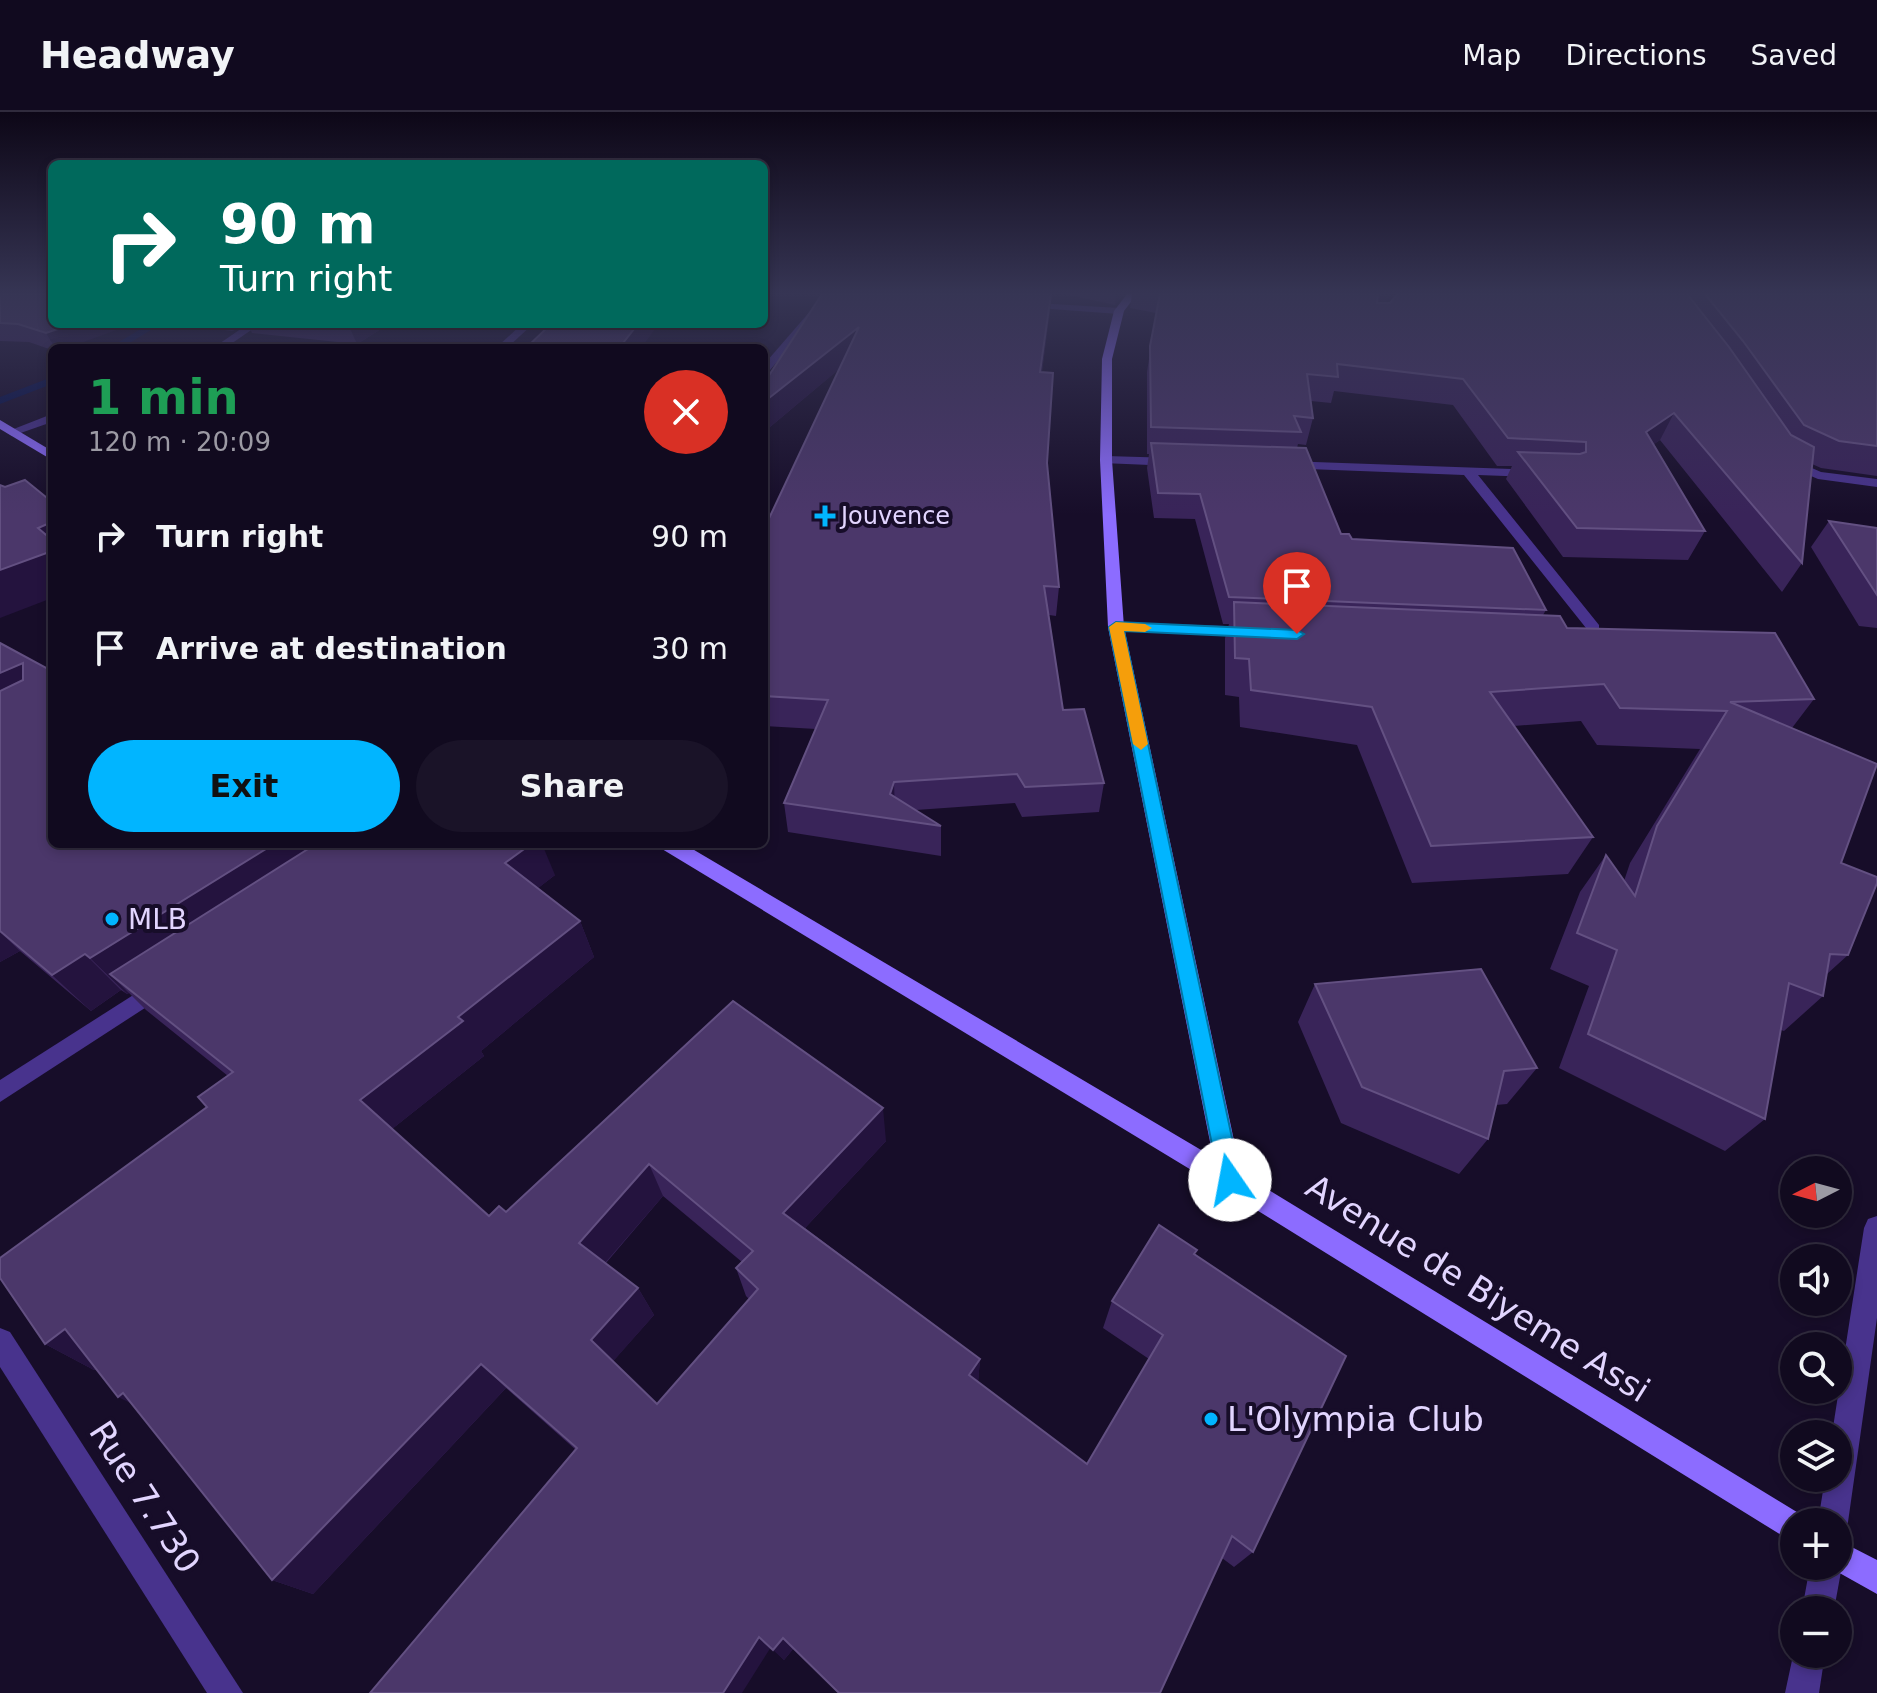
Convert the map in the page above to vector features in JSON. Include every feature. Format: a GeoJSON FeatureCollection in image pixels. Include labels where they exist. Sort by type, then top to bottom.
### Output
{"type":"FeatureCollection","features":[{"type":"Feature","properties":{"kind":"main road"},"geometry":{"type":"LineString","coordinates":[[1107,368],[1106,460],[1116,627],[1230,1180]]}},
{"type":"Feature","properties":{"kind":"main road"},"geometry":{"type":"LineString","coordinates":[[3,426],[48,454]]}},
{"type":"Feature","properties":{"kind":"main road","name":"Avenue de Biyeme Assi"},"geometry":{"type":"LineString","coordinates":[[676,848],[1230,1180],[1780,1519]]}},
{"type":"Feature","properties":{"kind":"main road"},"geometry":{"type":"LineString","coordinates":[[1852,1563],[1877,1578]]}},
{"type":"Feature","properties":{"kind":"street"},"geometry":{"type":"LineString","coordinates":[[3,426],[48,419]]}},
{"type":"Feature","properties":{"kind":"street"},"geometry":{"type":"LineString","coordinates":[[1781,457],[1818,475],[1877,483]]}},
{"type":"Feature","properties":{"kind":"street"},"geometry":{"type":"LineString","coordinates":[[1106,460],[1185,463]]}},
{"type":"Feature","properties":{"kind":"street"},"geometry":{"type":"LineString","coordinates":[[1279,465],[1552,473]]}},
{"type":"Feature","properties":{"kind":"street"},"geometry":{"type":"LineString","coordinates":[[1468,471],[1594,628],[1591,642],[1568,646]]}},
{"type":"Feature","properties":{"kind":"street"},"geometry":{"type":"LineString","coordinates":[[1116,627],[1272,633]]}},
{"type":"Feature","properties":{"kind":"street"},"geometry":{"type":"LineString","coordinates":[[0,1092],[182,972]]}},
{"type":"Feature","properties":{"kind":"street"},"geometry":{"type":"LineString","coordinates":[[1835,1508],[1877,1228]]}},
{"type":"Feature","properties":{"kind":"street","name":"Rue 7.730"},"geometry":{"type":"LineString","coordinates":[[0,1342],[226,1693]]}},
{"type":"Feature","properties":{"kind":"street"},"geometry":{"type":"LineString","coordinates":[[1802,1693],[1806,1668]]}},
{"type":"Feature","properties":{"kind":"building"},"geometry":{"type":"Polygon","coordinates":[[[774,368],[807,368],[768,399],[768,377],[774,368]]]}},
{"type":"Feature","properties":{"kind":"building"},"geometry":{"type":"Polygon","coordinates":[[[840,368],[1041,368],[1040,372],[1053,373],[1047,463],[1059,587],[1044,586],[1063,710],[1084,709],[1104,783],[1025,787],[1017,774],[894,782],[890,794],[941,826],[784,803],[828,700],[768,696],[768,520],[840,368]]]}},
{"type":"Feature","properties":{"kind":"building"},"geometry":{"type":"Polygon","coordinates":[[[1150,368],[1337,368],[1338,377],[1307,374],[1313,418],[1294,416],[1301,432],[1151,427],[1150,368]]]}},
{"type":"Feature","properties":{"kind":"building"},"geometry":{"type":"Polygon","coordinates":[[[1369,368],[1744,368],[1791,435],[1814,447],[1802,563],[1674,413],[1646,432],[1705,531],[1577,528],[1518,452],[1580,454],[1586,452],[1586,442],[1508,438],[1463,379],[1369,368]]]}},
{"type":"Feature","properties":{"kind":"building"},"geometry":{"type":"Polygon","coordinates":[[[1762,368],[1877,368],[1877,446],[1839,441],[1804,425],[1762,368]]]}},
{"type":"Feature","properties":{"kind":"building"},"geometry":{"type":"Polygon","coordinates":[[[1151,443],[1306,448],[1341,534],[1349,534],[1352,539],[1513,548],[1546,610],[1229,597],[1200,494],[1158,493],[1151,443]]]}},
{"type":"Feature","properties":{"kind":"building"},"geometry":{"type":"Polygon","coordinates":[[[25,480],[48,499],[48,524],[38,528],[48,537],[48,552],[0,570],[0,485],[5,487],[25,480]]]}},
{"type":"Feature","properties":{"kind":"building"},"geometry":{"type":"Polygon","coordinates":[[[1829,521],[1877,528],[1877,595],[1829,521]]]}},
{"type":"Feature","properties":{"kind":"building"},"geometry":{"type":"Polygon","coordinates":[[[1234,602],[1560,616],[1567,628],[1775,633],[1814,699],[1730,702],[1877,764],[1841,863],[1877,877],[1877,883],[1848,955],[1830,954],[1823,996],[1789,983],[1765,1119],[1588,1034],[1617,950],[1577,933],[1606,855],[1635,896],[1657,826],[1727,711],[1620,708],[1604,684],[1490,692],[1593,837],[1431,846],[1372,707],[1251,690],[1249,659],[1235,658],[1234,602]]]}},
{"type":"Feature","properties":{"kind":"building"},"geometry":{"type":"Polygon","coordinates":[[[0,643],[48,669],[48,848],[268,848],[90,958],[85,954],[52,975],[0,931],[0,691],[23,680],[23,663],[0,673],[0,643]]]}},
{"type":"Feature","properties":{"kind":"building"},"geometry":{"type":"Polygon","coordinates":[[[310,848],[526,848],[505,863],[580,921],[458,1017],[463,1021],[360,1100],[489,1216],[499,1206],[506,1212],[733,1001],[883,1108],[783,1213],[980,1359],[969,1375],[1087,1464],[1163,1335],[1112,1301],[1159,1225],[1197,1250],[1194,1254],[1346,1356],[1253,1552],[1232,1536],[1160,1693],[839,1693],[783,1638],[773,1650],[759,1637],[723,1693],[370,1693],[577,1448],[481,1364],[272,1580],[123,1393],[118,1397],[65,1329],[45,1344],[0,1278],[0,1258],[207,1107],[198,1097],[233,1072],[110,974],[310,848]],[[649,1164],[579,1243],[638,1288],[591,1340],[657,1404],[758,1289],[736,1268],[753,1251],[649,1164]]]}},
{"type":"Feature","properties":{"kind":"building"},"geometry":{"type":"Polygon","coordinates":[[[1481,969],[1537,1068],[1504,1071],[1488,1139],[1362,1087],[1315,984],[1481,969]]]}},
{"type":"Feature","properties":{"kind":"waterway"},"geometry":{"type":"LineString","coordinates":[[0,401],[48,382]]}},
{"type":"Feature","properties":{"kind":"slow traffic"},"geometry":{"type":"LineString","coordinates":[[1141,744],[1116,627],[1145,628]]}},
{"type":"Feature","properties":{"kind":"place","name":"Jouvence"},"geometry":{"type":"Point","coordinates":[825,516]}},
{"type":"Feature","properties":{"kind":"place","name":"MLB"},"geometry":{"type":"Point","coordinates":[112,919]}},
{"type":"Feature","properties":{"kind":"place","name":"L'Olympia Club"},"geometry":{"type":"Point","coordinates":[1211,1419]}},
{"type":"Feature","properties":{"kind":"route"},"geometry":{"type":"LineString","coordinates":[[1230,1180],[1116,627],[1297,634]]}}]}
